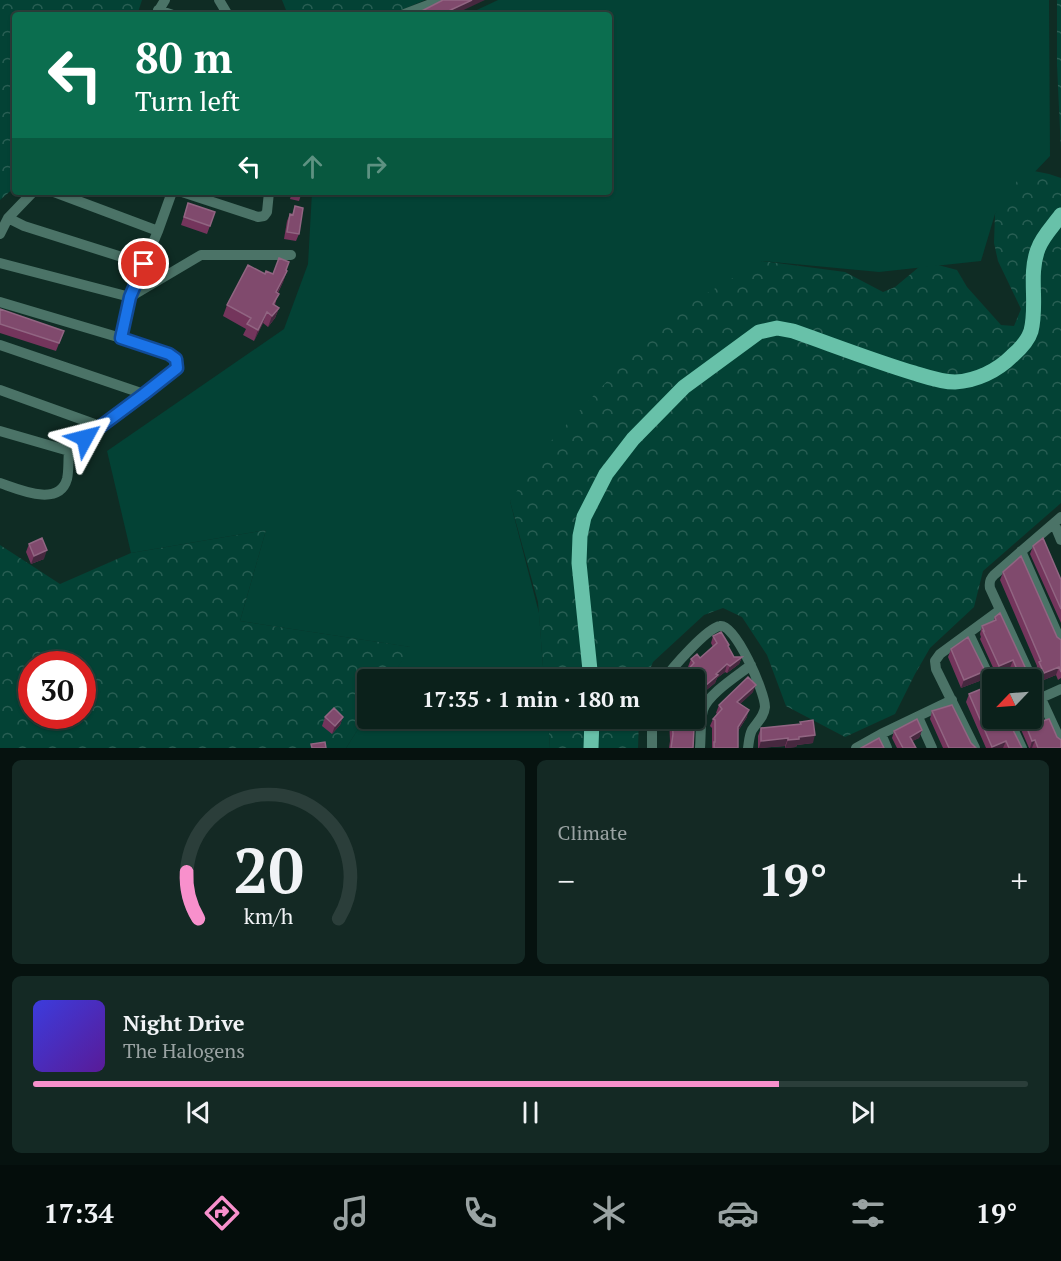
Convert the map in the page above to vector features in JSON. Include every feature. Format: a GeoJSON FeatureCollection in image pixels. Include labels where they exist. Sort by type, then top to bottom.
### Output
{"type":"FeatureCollection","features":[{"type":"Feature","properties":{"kind":"main road"},"geometry":{"type":"LineString","coordinates":[[590,669],[579,563],[580,536],[584,517],[606,474],[633,439],[684,387],[759,332],[777,328],[793,331],[901,369],[940,380],[954,382],[966,380],[992,371],[1016,353],[1030,333],[1034,314],[1034,266],[1038,247],[1061,215]]}},
{"type":"Feature","properties":{"kind":"main road"},"geometry":{"type":"LineString","coordinates":[[591,748],[592,729]]}},
{"type":"Feature","properties":{"kind":"street"},"geometry":{"type":"LineString","coordinates":[[410,12],[441,0]]}},
{"type":"Feature","properties":{"kind":"street"},"geometry":{"type":"LineString","coordinates":[[0,234],[8,218],[30,195]]}},
{"type":"Feature","properties":{"kind":"street"},"geometry":{"type":"LineString","coordinates":[[62,195],[158,231]]}},
{"type":"Feature","properties":{"kind":"street"},"geometry":{"type":"LineString","coordinates":[[121,338],[130,297],[171,195]]}},
{"type":"Feature","properties":{"kind":"street"},"geometry":{"type":"LineString","coordinates":[[191,195],[258,217],[264,216],[267,212],[269,195]]}},
{"type":"Feature","properties":{"kind":"street"},"geometry":{"type":"LineString","coordinates":[[8,218],[24,226],[144,264]]}},
{"type":"Feature","properties":{"kind":"street"},"geometry":{"type":"LineString","coordinates":[[0,263],[130,297],[201,255],[291,255]]}},
{"type":"Feature","properties":{"kind":"street"},"geometry":{"type":"LineString","coordinates":[[0,302],[169,354],[176,359],[177,368],[69,451],[67,480],[59,491],[51,495],[36,494],[0,483]]}},
{"type":"Feature","properties":{"kind":"street"},"geometry":{"type":"LineString","coordinates":[[0,345],[144,394]]}},
{"type":"Feature","properties":{"kind":"street"},"geometry":{"type":"LineString","coordinates":[[0,390],[100,426]]}},
{"type":"Feature","properties":{"kind":"street"},"geometry":{"type":"LineString","coordinates":[[0,431],[69,451]]}},
{"type":"Feature","properties":{"kind":"street"},"geometry":{"type":"LineString","coordinates":[[1027,669],[990,588],[990,581],[1021,550],[1057,520],[1061,540]]}},
{"type":"Feature","properties":{"kind":"street"},"geometry":{"type":"LineString","coordinates":[[1021,550],[1061,642]]}},
{"type":"Feature","properties":{"kind":"street"},"geometry":{"type":"LineString","coordinates":[[975,748],[936,669],[935,661],[940,654],[1000,610]]}},
{"type":"Feature","properties":{"kind":"street"},"geometry":{"type":"LineString","coordinates":[[672,669],[679,659],[703,637],[720,626],[725,626],[732,633],[751,665],[762,692],[765,710],[749,735],[748,748]]}},
{"type":"Feature","properties":{"kind":"street"},"geometry":{"type":"LineString","coordinates":[[969,634],[985,669]]}},
{"type":"Feature","properties":{"kind":"street"},"geometry":{"type":"LineString","coordinates":[[700,748],[704,708],[715,694],[751,665]]}},
{"type":"Feature","properties":{"kind":"street"},"geometry":{"type":"LineString","coordinates":[[1042,698],[1061,689]]}},
{"type":"Feature","properties":{"kind":"street"},"geometry":{"type":"LineString","coordinates":[[856,748],[952,700]]}},
{"type":"Feature","properties":{"kind":"street"},"geometry":{"type":"LineString","coordinates":[[1042,700],[1061,742]]}},
{"type":"Feature","properties":{"kind":"street"},"geometry":{"type":"LineString","coordinates":[[918,717],[932,748]]}},
{"type":"Feature","properties":{"kind":"street"},"geometry":{"type":"LineString","coordinates":[[652,729],[652,748]]}},
{"type":"Feature","properties":{"kind":"street"},"geometry":{"type":"LineString","coordinates":[[1013,729],[1022,748]]}},
{"type":"Feature","properties":{"kind":"street"},"geometry":{"type":"LineString","coordinates":[[881,734],[887,748]]}},
{"type":"Feature","properties":{"kind":"green space"},"geometry":{"type":"Polygon","coordinates":[[[0,0],[142,0],[138,12],[12,12],[12,190],[0,200],[0,0]]]}},
{"type":"Feature","properties":{"kind":"green space"},"geometry":{"type":"Polygon","coordinates":[[[282,0],[425,0],[397,12],[287,12],[282,0]]]}},
{"type":"Feature","properties":{"kind":"green space"},"geometry":{"type":"Polygon","coordinates":[[[498,0],[1049,0],[1050,156],[995,214],[981,261],[879,272],[762,261],[510,501],[539,613],[543,669],[396,669],[410,647],[240,621],[266,530],[131,553],[107,451],[284,329],[308,264],[312,195],[612,195],[612,12],[472,12],[498,0]]]}},
{"type":"Feature","properties":{"kind":"green space"},"geometry":{"type":"Polygon","coordinates":[[[1057,0],[1061,0],[1061,151],[1057,65],[1057,0]]]}},
{"type":"Feature","properties":{"kind":"green space"},"geometry":{"type":"Polygon","coordinates":[[[1034,171],[1061,178],[1061,503],[983,571],[974,607],[930,648],[895,714],[845,737],[786,706],[767,655],[742,617],[723,608],[704,615],[653,662],[650,669],[543,669],[538,602],[510,501],[552,440],[625,362],[678,310],[762,261],[845,272],[883,292],[895,287],[919,267],[938,265],[957,270],[967,287],[1001,325],[1014,326],[1021,309],[998,261],[994,243],[995,214],[1017,181],[1034,171]]]}},
{"type":"Feature","properties":{"kind":"green space"},"geometry":{"type":"Polygon","coordinates":[[[266,530],[240,621],[411,647],[397,669],[357,669],[358,729],[346,748],[0,748],[0,545],[60,584],[131,553],[266,530]]]}},
{"type":"Feature","properties":{"kind":"green space"},"geometry":{"type":"Polygon","coordinates":[[[358,729],[549,729],[550,748],[346,748],[358,729]]]}},
{"type":"Feature","properties":{"kind":"green space"},"geometry":{"type":"Polygon","coordinates":[[[549,729],[639,729],[638,748],[550,748],[549,729]]]}},
{"type":"Feature","properties":{"kind":"building"},"geometry":{"type":"Polygon","coordinates":[[[443,0],[472,0],[446,12],[420,12],[443,0]]]}},
{"type":"Feature","properties":{"kind":"building"},"geometry":{"type":"Polygon","coordinates":[[[188,203],[215,212],[210,226],[184,217],[188,203]]]}},
{"type":"Feature","properties":{"kind":"building"},"geometry":{"type":"Polygon","coordinates":[[[295,206],[303,208],[299,234],[287,232],[290,214],[293,215],[295,206]]]}},
{"type":"Feature","properties":{"kind":"building"},"geometry":{"type":"Polygon","coordinates":[[[279,258],[289,262],[276,292],[279,294],[273,304],[279,308],[272,316],[267,312],[258,330],[247,324],[251,318],[227,305],[248,265],[265,274],[266,271],[273,274],[279,258]]]}},
{"type":"Feature","properties":{"kind":"building"},"geometry":{"type":"Polygon","coordinates":[[[0,309],[64,331],[59,343],[0,324],[0,309]]]}},
{"type":"Feature","properties":{"kind":"building"},"geometry":{"type":"Polygon","coordinates":[[[42,538],[47,550],[34,556],[29,544],[42,538]]]}},
{"type":"Feature","properties":{"kind":"building"},"geometry":{"type":"Polygon","coordinates":[[[1043,538],[1061,580],[1061,609],[1033,546],[1043,538]]]}},
{"type":"Feature","properties":{"kind":"building"},"geometry":{"type":"Polygon","coordinates":[[[1021,556],[1057,637],[1061,640],[1061,672],[1059,667],[1044,673],[1003,572],[1021,556]]]}},
{"type":"Feature","properties":{"kind":"building"},"geometry":{"type":"Polygon","coordinates":[[[1000,613],[1026,669],[1017,669],[1013,660],[999,666],[982,626],[996,620],[995,617],[1000,613]]]}},
{"type":"Feature","properties":{"kind":"building"},"geometry":{"type":"Polygon","coordinates":[[[721,632],[734,657],[742,657],[730,666],[727,664],[705,686],[705,669],[688,669],[694,663],[691,659],[697,654],[700,658],[717,643],[713,636],[721,632]]]}},
{"type":"Feature","properties":{"kind":"building"},"geometry":{"type":"Polygon","coordinates":[[[968,637],[984,669],[982,672],[964,680],[951,649],[968,637]]]}},
{"type":"Feature","properties":{"kind":"building"},"geometry":{"type":"Polygon","coordinates":[[[748,677],[756,685],[737,702],[749,710],[738,727],[738,748],[714,748],[715,720],[713,719],[722,709],[719,705],[748,677]]]}},
{"type":"Feature","properties":{"kind":"building"},"geometry":{"type":"Polygon","coordinates":[[[982,689],[982,724],[969,694],[982,689]]]}},
{"type":"Feature","properties":{"kind":"building"},"geometry":{"type":"Polygon","coordinates":[[[952,705],[971,743],[976,748],[949,748],[932,711],[952,705]]]}},
{"type":"Feature","properties":{"kind":"building"},"geometry":{"type":"Polygon","coordinates":[[[334,708],[343,717],[335,726],[325,717],[334,708]]]}},
{"type":"Feature","properties":{"kind":"building"},"geometry":{"type":"Polygon","coordinates":[[[917,719],[922,730],[910,737],[916,748],[903,748],[894,731],[917,719]]]}},
{"type":"Feature","properties":{"kind":"building"},"geometry":{"type":"Polygon","coordinates":[[[1049,719],[1057,737],[1061,740],[1061,748],[1038,748],[1035,740],[1032,741],[1027,729],[1042,729],[1042,721],[1049,719]]]}},
{"type":"Feature","properties":{"kind":"building"},"geometry":{"type":"Polygon","coordinates":[[[813,720],[815,735],[799,737],[799,739],[761,741],[761,728],[801,724],[800,722],[813,720]]]}},
{"type":"Feature","properties":{"kind":"building"},"geometry":{"type":"Polygon","coordinates":[[[673,729],[694,729],[693,748],[671,748],[673,729]]]}},
{"type":"Feature","properties":{"kind":"building"},"geometry":{"type":"Polygon","coordinates":[[[984,729],[1012,729],[1022,748],[1009,748],[1006,741],[992,747],[984,729]]]}},
{"type":"Feature","properties":{"kind":"building"},"geometry":{"type":"Polygon","coordinates":[[[879,738],[884,748],[861,748],[879,738]]]}},
{"type":"Feature","properties":{"kind":"building"},"geometry":{"type":"Polygon","coordinates":[[[325,742],[326,748],[312,748],[311,744],[325,742]]]}},
{"type":"Feature","properties":{"kind":"route"},"geometry":{"type":"LineString","coordinates":[[85,438],[177,368],[176,359],[169,354],[121,338],[130,297],[144,264]]}}]}
